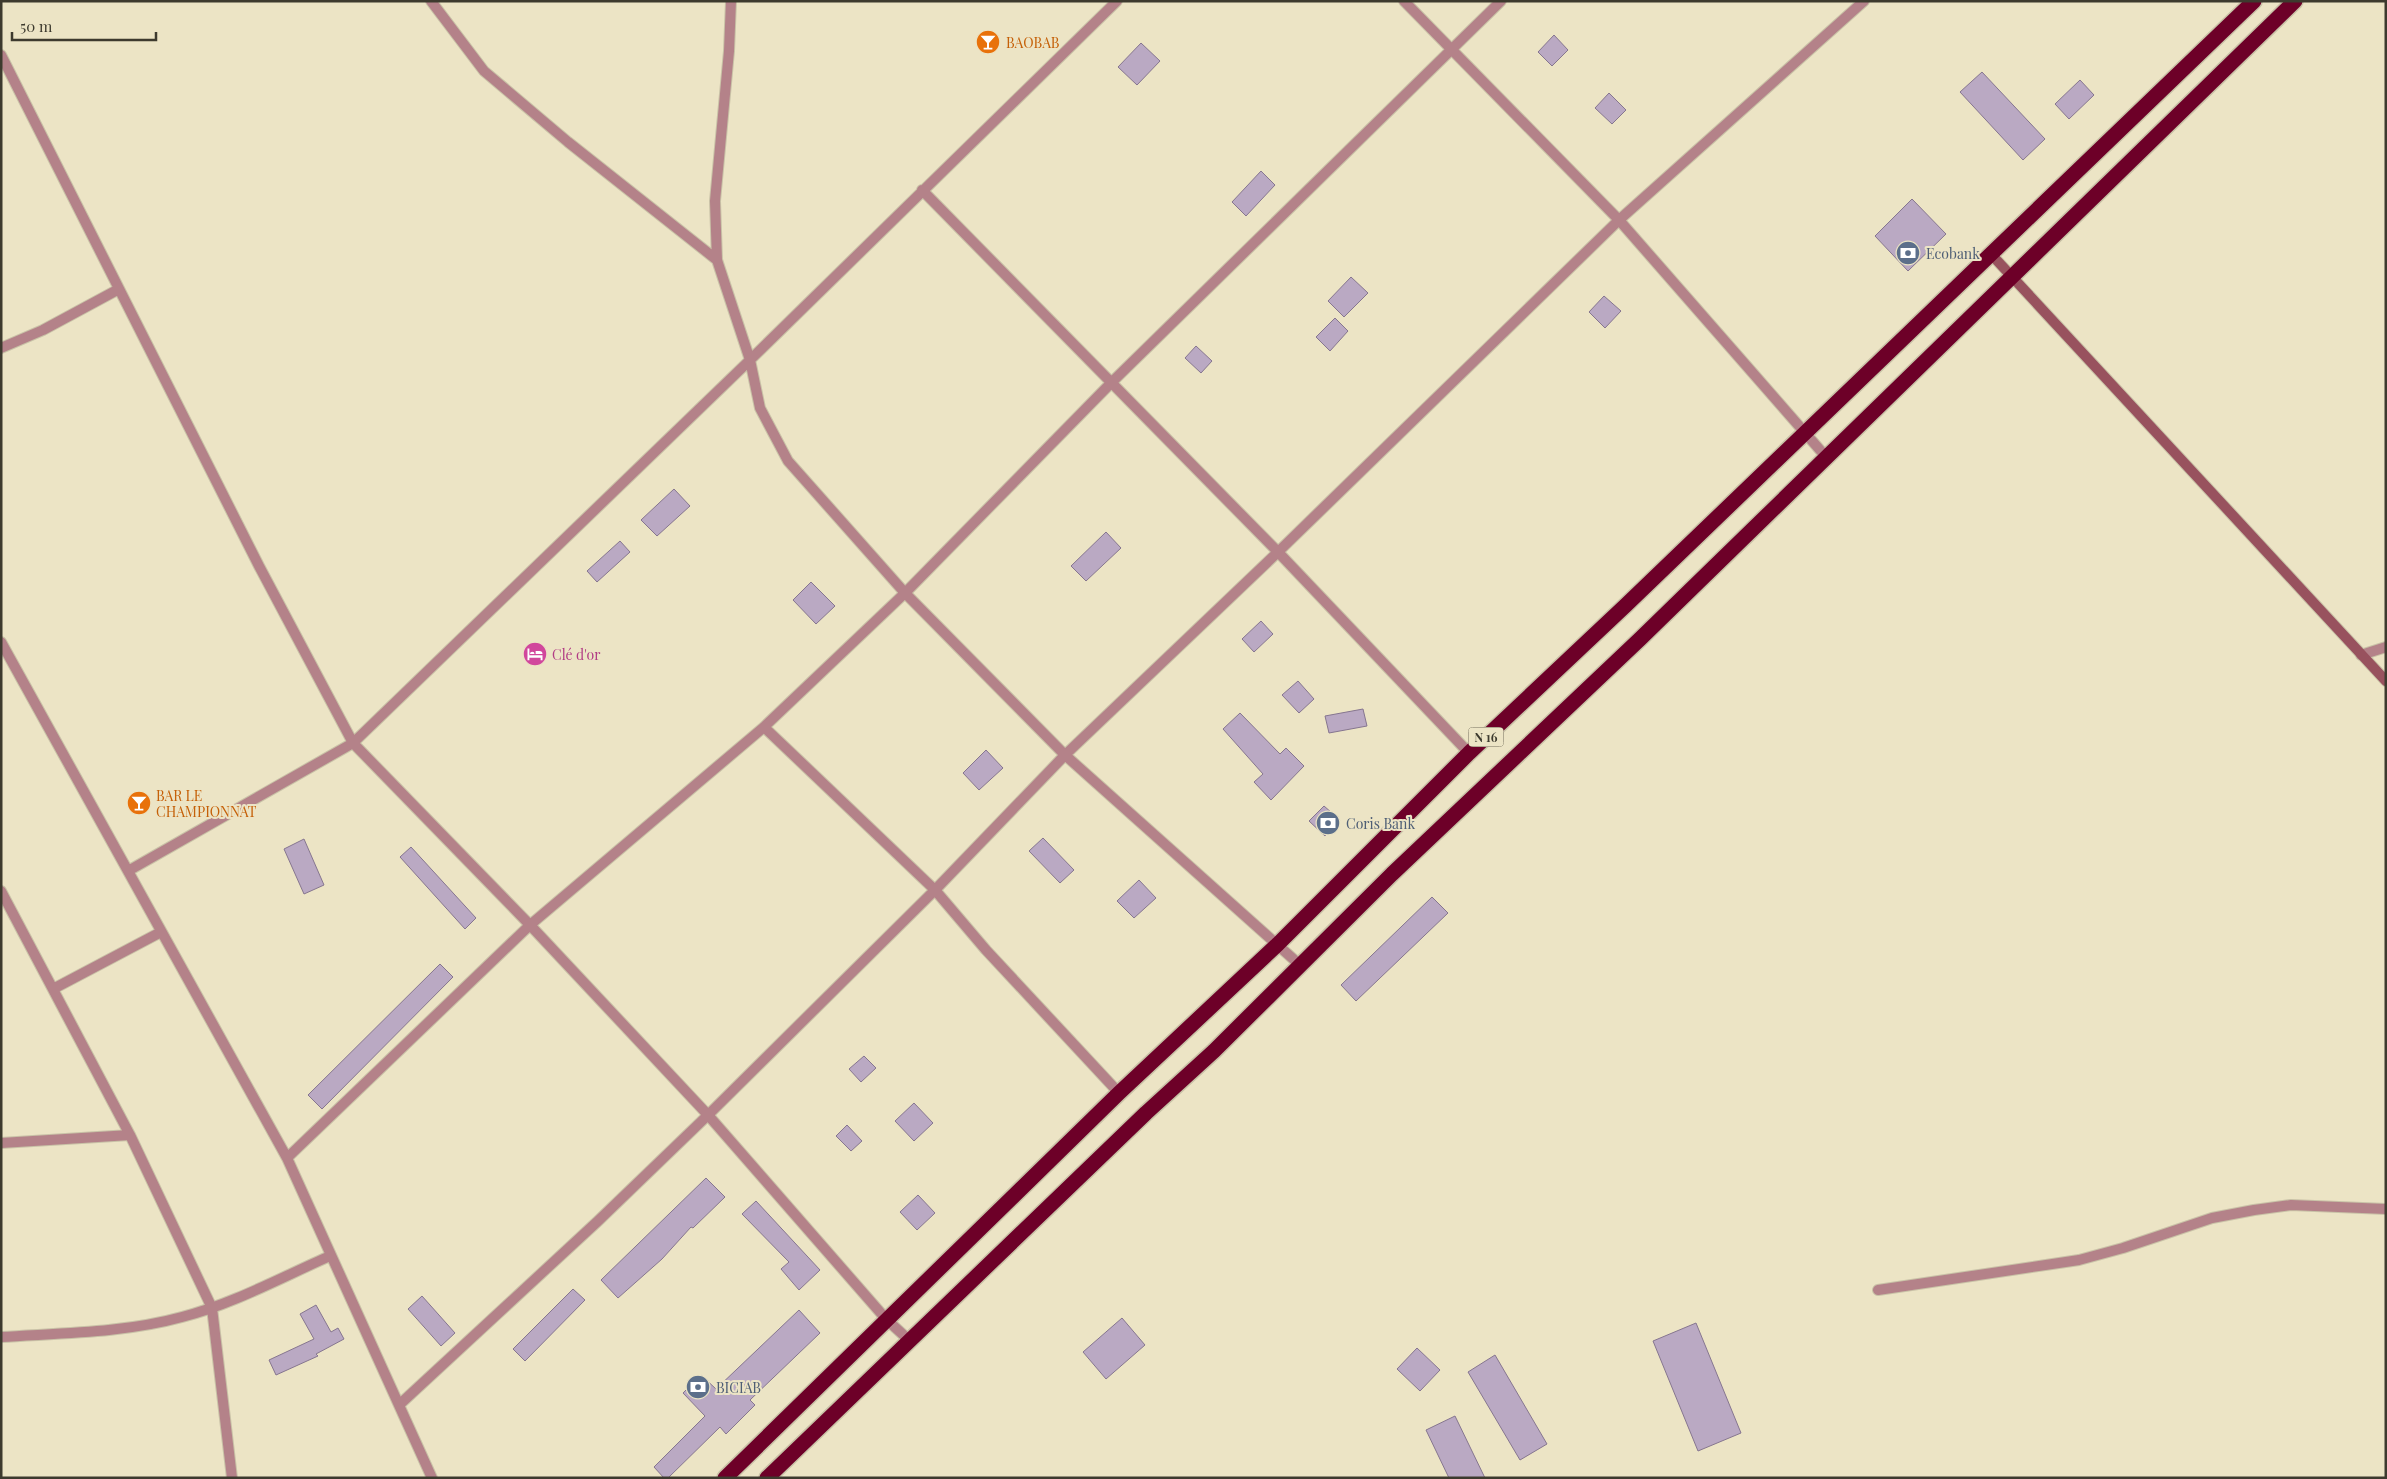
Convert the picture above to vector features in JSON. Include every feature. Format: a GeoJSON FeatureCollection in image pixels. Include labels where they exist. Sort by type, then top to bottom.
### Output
{"type":"FeatureCollection","features":[{"type":"Feature","properties":{"kind":"highway","name":"N 16"},"geometry":{"type":"LineString","coordinates":[[725,1478],[1118,1093],[1278,944],[1469,753],[2254,1]]}},
{"type":"Feature","properties":{"kind":"highway","name":"N 16"},"geometry":{"type":"LineString","coordinates":[[767,1478],[1300,966],[1392,874],[1640,639],[2295,1]]}},
{"type":"Feature","properties":{"kind":"street"},"geometry":{"type":"LineString","coordinates":[[431,1],[484,71],[568,142],[717,260]]}},
{"type":"Feature","properties":{"kind":"street"},"geometry":{"type":"LineString","coordinates":[[731,1],[729,51],[715,202],[717,260],[750,360],[760,408],[788,461],[905,593],[1065,754],[1278,944],[1300,966]]}},
{"type":"Feature","properties":{"kind":"street"},"geometry":{"type":"LineString","coordinates":[[128,871],[353,743],[750,360],[1117,1]]}},
{"type":"Feature","properties":{"kind":"street"},"geometry":{"type":"LineString","coordinates":[[1404,1],[1619,220],[1827,458]]}},
{"type":"Feature","properties":{"kind":"street"},"geometry":{"type":"LineString","coordinates":[[287,1158],[530,925],[764,727],[905,593],[1112,382],[1501,1]]}},
{"type":"Feature","properties":{"kind":"street"},"geometry":{"type":"LineString","coordinates":[[399,1404],[598,1221],[708,1115],[936,890],[1065,754],[1278,552],[1619,220],[1864,1]]}},
{"type":"Feature","properties":{"kind":"street"},"geometry":{"type":"LineString","coordinates":[[1,55],[259,566],[353,743],[530,925],[708,1115],[886,1319],[910,1341]]}},
{"type":"Feature","properties":{"kind":"street"},"geometry":{"type":"LineString","coordinates":[[922,190],[1278,552],[1469,753]]}},
{"type":"Feature","properties":{"kind":"street"},"geometry":{"type":"LineString","coordinates":[[1991,254],[2386,681]]}},
{"type":"Feature","properties":{"kind":"street"},"geometry":{"type":"LineString","coordinates":[[1,348],[43,330],[119,289]]}},
{"type":"Feature","properties":{"kind":"street"},"geometry":{"type":"LineString","coordinates":[[2361,655],[2386,647]]}},
{"type":"Feature","properties":{"kind":"street"},"geometry":{"type":"LineString","coordinates":[[3,649],[287,1158],[432,1478]]}},
{"type":"Feature","properties":{"kind":"street"},"geometry":{"type":"LineString","coordinates":[[764,727],[936,890],[986,950],[1118,1093]]}},
{"type":"Feature","properties":{"kind":"street"},"geometry":{"type":"LineString","coordinates":[[3,900],[130,1134],[212,1308],[232,1478]]}},
{"type":"Feature","properties":{"kind":"street"},"geometry":{"type":"LineString","coordinates":[[53,989],[161,932]]}},
{"type":"Feature","properties":{"kind":"street"},"geometry":{"type":"LineString","coordinates":[[1,1143],[130,1134]]}},
{"type":"Feature","properties":{"kind":"street"},"geometry":{"type":"LineString","coordinates":[[1878,1290],[2079,1260],[2123,1248],[2212,1218],[2254,1210],[2291,1205],[2386,1209]]}},
{"type":"Feature","properties":{"kind":"street"},"geometry":{"type":"LineString","coordinates":[[1,1337],[141,1326],[212,1308],[330,1256]]}},
{"type":"Feature","properties":{"kind":"building"},"geometry":{"type":"Polygon","coordinates":[[[1554,35],[1568,50],[1552,66],[1538,52],[1554,35]]]}},
{"type":"Feature","properties":{"kind":"building"},"geometry":{"type":"Polygon","coordinates":[[[1141,43],[1160,61],[1137,85],[1118,67],[1141,43]]]}},
{"type":"Feature","properties":{"kind":"building"},"geometry":{"type":"Polygon","coordinates":[[[1982,72],[2045,139],[2023,160],[1960,92],[1982,72]]]}},
{"type":"Feature","properties":{"kind":"building"},"geometry":{"type":"Polygon","coordinates":[[[2080,80],[2094,95],[2069,119],[2055,104],[2080,80]]]}},
{"type":"Feature","properties":{"kind":"building"},"geometry":{"type":"Polygon","coordinates":[[[1609,93],[1626,110],[1612,124],[1595,108],[1609,93]]]}},
{"type":"Feature","properties":{"kind":"building"},"geometry":{"type":"Polygon","coordinates":[[[1261,171],[1275,185],[1246,216],[1232,202],[1261,171]]]}},
{"type":"Feature","properties":{"kind":"building"},"geometry":{"type":"Polygon","coordinates":[[[1912,199],[1946,234],[1908,271],[1875,236],[1912,199]]]}},
{"type":"Feature","properties":{"kind":"building"},"geometry":{"type":"Polygon","coordinates":[[[1351,277],[1368,293],[1344,317],[1328,301],[1351,277]]]}},
{"type":"Feature","properties":{"kind":"building"},"geometry":{"type":"Polygon","coordinates":[[[1604,296],[1621,311],[1605,328],[1589,312],[1604,296]]]}},
{"type":"Feature","properties":{"kind":"building"},"geometry":{"type":"Polygon","coordinates":[[[1335,318],[1348,331],[1330,351],[1316,337],[1335,318]]]}},
{"type":"Feature","properties":{"kind":"building"},"geometry":{"type":"Polygon","coordinates":[[[1196,346],[1212,361],[1201,373],[1185,358],[1196,346]]]}},
{"type":"Feature","properties":{"kind":"building"},"geometry":{"type":"Polygon","coordinates":[[[674,489],[690,506],[657,536],[641,520],[674,489]]]}},
{"type":"Feature","properties":{"kind":"building"},"geometry":{"type":"Polygon","coordinates":[[[1106,532],[1121,548],[1086,581],[1071,566],[1106,532]]]}},
{"type":"Feature","properties":{"kind":"building"},"geometry":{"type":"Polygon","coordinates":[[[620,541],[630,552],[597,582],[587,571],[620,541]]]}},
{"type":"Feature","properties":{"kind":"building"},"geometry":{"type":"Polygon","coordinates":[[[811,582],[835,606],[816,624],[793,600],[811,582]]]}},
{"type":"Feature","properties":{"kind":"building"},"geometry":{"type":"Polygon","coordinates":[[[1261,621],[1273,634],[1254,652],[1242,639],[1261,621]]]}},
{"type":"Feature","properties":{"kind":"building"},"geometry":{"type":"Polygon","coordinates":[[[1298,681],[1314,699],[1299,713],[1282,695],[1298,681]]]}},
{"type":"Feature","properties":{"kind":"building"},"geometry":{"type":"Polygon","coordinates":[[[1363,709],[1367,726],[1329,733],[1325,716],[1363,709]]]}},
{"type":"Feature","properties":{"kind":"building"},"geometry":{"type":"Polygon","coordinates":[[[1240,713],[1280,754],[1286,748],[1304,766],[1271,800],[1254,782],[1263,774],[1223,729],[1240,713]]]}},
{"type":"Feature","properties":{"kind":"building"},"geometry":{"type":"Polygon","coordinates":[[[986,750],[1003,768],[979,790],[963,773],[986,750]]]}},
{"type":"Feature","properties":{"kind":"building"},"geometry":{"type":"Polygon","coordinates":[[[1324,806],[1340,820],[1325,836],[1309,821],[1324,806]]]}},
{"type":"Feature","properties":{"kind":"building"},"geometry":{"type":"Polygon","coordinates":[[[1043,838],[1074,870],[1060,883],[1029,851],[1043,838]]]}},
{"type":"Feature","properties":{"kind":"building"},"geometry":{"type":"Polygon","coordinates":[[[304,839],[324,885],[304,894],[284,849],[304,839]]]}},
{"type":"Feature","properties":{"kind":"building"},"geometry":{"type":"Polygon","coordinates":[[[411,847],[476,918],[465,929],[400,857],[411,847]]]}},
{"type":"Feature","properties":{"kind":"building"},"geometry":{"type":"Polygon","coordinates":[[[1139,880],[1156,898],[1134,918],[1117,901],[1139,880]]]}},
{"type":"Feature","properties":{"kind":"building"},"geometry":{"type":"Polygon","coordinates":[[[1432,897],[1448,913],[1356,1001],[1341,985],[1432,897]]]}},
{"type":"Feature","properties":{"kind":"building"},"geometry":{"type":"Polygon","coordinates":[[[440,964],[453,977],[322,1109],[308,1095],[440,964]]]}},
{"type":"Feature","properties":{"kind":"building"},"geometry":{"type":"Polygon","coordinates":[[[864,1056],[876,1068],[861,1082],[849,1069],[864,1056]]]}},
{"type":"Feature","properties":{"kind":"building"},"geometry":{"type":"Polygon","coordinates":[[[914,1103],[933,1123],[914,1141],[895,1121],[914,1103]]]}},
{"type":"Feature","properties":{"kind":"building"},"geometry":{"type":"Polygon","coordinates":[[[847,1125],[862,1141],[851,1151],[836,1136],[847,1125]]]}},
{"type":"Feature","properties":{"kind":"building"},"geometry":{"type":"Polygon","coordinates":[[[706,1178],[725,1197],[693,1228],[691,1227],[662,1259],[618,1298],[601,1280],[706,1178]]]}},
{"type":"Feature","properties":{"kind":"building"},"geometry":{"type":"Polygon","coordinates":[[[918,1195],[935,1213],[917,1230],[900,1212],[918,1195]]]}},
{"type":"Feature","properties":{"kind":"building"},"geometry":{"type":"Polygon","coordinates":[[[756,1201],[820,1270],[799,1290],[781,1269],[789,1262],[742,1214],[756,1201]]]}},
{"type":"Feature","properties":{"kind":"building"},"geometry":{"type":"Polygon","coordinates":[[[573,1289],[585,1300],[525,1361],[513,1349],[573,1289]]]}},
{"type":"Feature","properties":{"kind":"building"},"geometry":{"type":"Polygon","coordinates":[[[422,1296],[455,1333],[441,1346],[408,1309],[422,1296]]]}},
{"type":"Feature","properties":{"kind":"building"},"geometry":{"type":"Polygon","coordinates":[[[316,1305],[331,1332],[338,1328],[344,1339],[316,1354],[318,1356],[276,1375],[269,1360],[314,1339],[300,1314],[316,1305]]]}},
{"type":"Feature","properties":{"kind":"building"},"geometry":{"type":"Polygon","coordinates":[[[799,1310],[820,1333],[750,1400],[755,1405],[726,1434],[720,1427],[668,1478],[664,1478],[654,1467],[705,1416],[683,1393],[701,1375],[716,1389],[799,1310]]]}},
{"type":"Feature","properties":{"kind":"building"},"geometry":{"type":"Polygon","coordinates":[[[1122,1318],[1145,1345],[1106,1379],[1083,1352],[1122,1318]]]}},
{"type":"Feature","properties":{"kind":"building"},"geometry":{"type":"Polygon","coordinates":[[[1696,1323],[1741,1433],[1698,1451],[1653,1341],[1696,1323]]]}},
{"type":"Feature","properties":{"kind":"building"},"geometry":{"type":"Polygon","coordinates":[[[1417,1348],[1440,1370],[1420,1391],[1397,1369],[1417,1348]]]}},
{"type":"Feature","properties":{"kind":"building"},"geometry":{"type":"Polygon","coordinates":[[[1495,1355],[1547,1444],[1520,1460],[1468,1372],[1495,1355]]]}},
{"type":"Feature","properties":{"kind":"building"},"geometry":{"type":"Polygon","coordinates":[[[1455,1416],[1485,1478],[1449,1478],[1426,1430],[1455,1416]]]}},
{"type":"Feature","properties":{"kind":"place","name":"BAOBAB"},"geometry":{"type":"Point","coordinates":[988,42]}},
{"type":"Feature","properties":{"kind":"place","name":"Ecobank"},"geometry":{"type":"Point","coordinates":[1908,253]}},
{"type":"Feature","properties":{"kind":"place","name":"Clé d'or"},"geometry":{"type":"Point","coordinates":[535,654]}},
{"type":"Feature","properties":{"kind":"place","name":"BAR LE CHAMPIONNAT"},"geometry":{"type":"Point","coordinates":[139,803]}},
{"type":"Feature","properties":{"kind":"place","name":"Coris Bank"},"geometry":{"type":"Point","coordinates":[1328,823]}},
{"type":"Feature","properties":{"kind":"place","name":"BICIAB"},"geometry":{"type":"Point","coordinates":[698,1387]}}]}
